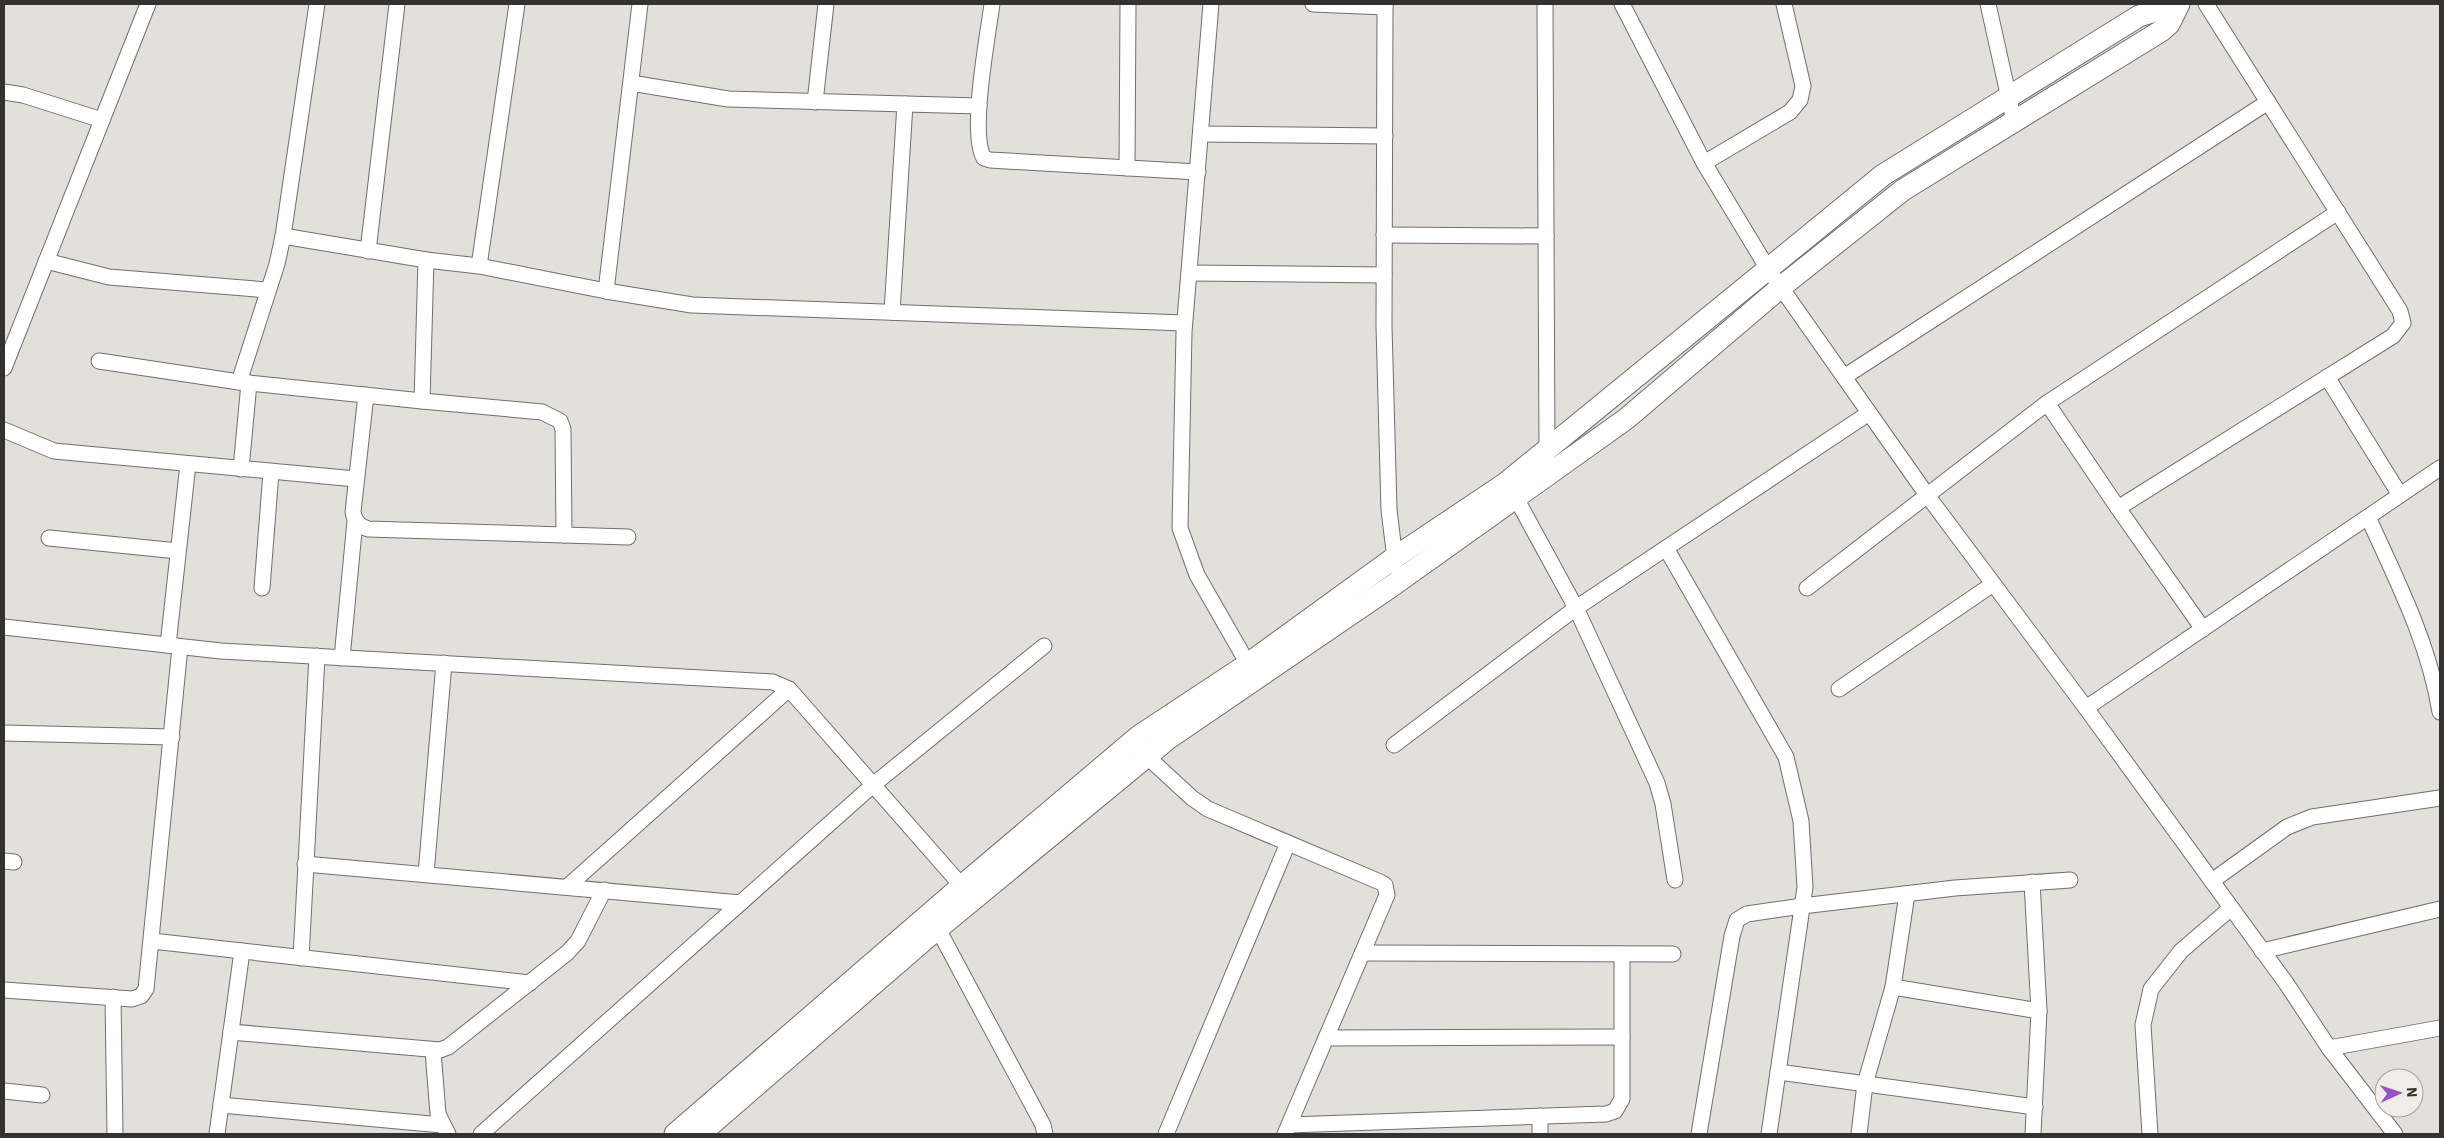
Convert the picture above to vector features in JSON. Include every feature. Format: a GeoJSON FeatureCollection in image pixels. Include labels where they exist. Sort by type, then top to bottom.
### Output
{"type":"FeatureCollection","features":[{"type":"Feature","properties":{"kind":"street"},"geometry":{"type":"LineString","coordinates":[[4,368],[116,89],[148,4]]}},
{"type":"Feature","properties":{"kind":"street"},"geometry":{"type":"LineString","coordinates":[[242,469],[244,383],[283,236],[317,4]]}},
{"type":"Feature","properties":{"kind":"street"},"geometry":{"type":"LineString","coordinates":[[368,252],[397,4]]}},
{"type":"Feature","properties":{"kind":"street"},"geometry":{"type":"LineString","coordinates":[[479,266],[516,4]]}},
{"type":"Feature","properties":{"kind":"street"},"geometry":{"type":"LineString","coordinates":[[606,291],[640,4]]}},
{"type":"Feature","properties":{"kind":"street"},"geometry":{"type":"LineString","coordinates":[[815,102],[826,4]]}},
{"type":"Feature","properties":{"kind":"street"},"geometry":{"type":"LineString","coordinates":[[992,4],[979,106],[978,143],[984,158],[990,160],[1198,172]]}},
{"type":"Feature","properties":{"kind":"street"},"geometry":{"type":"LineString","coordinates":[[1127,168],[1128,4]]}},
{"type":"Feature","properties":{"kind":"street"},"geometry":{"type":"LineString","coordinates":[[1211,4],[1184,323],[1180,528],[1197,575],[1252,672]]}},
{"type":"Feature","properties":{"kind":"street"},"geometry":{"type":"LineString","coordinates":[[1313,4],[1385,6],[1384,275],[1389,510],[1394,558],[1399,581]]}},
{"type":"Feature","properties":{"kind":"street"},"geometry":{"type":"LineString","coordinates":[[1545,4],[1547,475]]}},
{"type":"Feature","properties":{"kind":"street"},"geometry":{"type":"LineString","coordinates":[[1622,4],[1704,163],[1768,269],[1927,495],[2212,881],[2329,1048],[2395,1134]]}},
{"type":"Feature","properties":{"kind":"street"},"geometry":{"type":"LineString","coordinates":[[1704,163],[1790,112],[1800,100],[1803,86],[1784,4]]}},
{"type":"Feature","properties":{"kind":"street"},"geometry":{"type":"LineString","coordinates":[[1252,672],[1394,558],[1506,483],[1883,175],[2139,16],[2179,4]]}},
{"type":"Feature","properties":{"kind":"street"},"geometry":{"type":"LineString","coordinates":[[675,1134],[933,923],[1142,747],[1252,672],[1399,581],[1516,498],[1626,419],[1781,287],[1903,190],[2161,30],[2169,24],[2179,4]]}},
{"type":"Feature","properties":{"kind":"street"},"geometry":{"type":"LineString","coordinates":[[2118,508],[2394,336],[2403,323],[2400,311],[2206,4]]}},
{"type":"Feature","properties":{"kind":"street"},"geometry":{"type":"LineString","coordinates":[[1990,8],[2014,121]]}},
{"type":"Feature","properties":{"kind":"street"},"geometry":{"type":"LineString","coordinates":[[631,83],[717,98],[979,106]]}},
{"type":"Feature","properties":{"kind":"street"},"geometry":{"type":"LineString","coordinates":[[4,92],[104,115]]}},
{"type":"Feature","properties":{"kind":"street"},"geometry":{"type":"LineString","coordinates":[[1844,377],[2268,102]]}},
{"type":"Feature","properties":{"kind":"street"},"geometry":{"type":"LineString","coordinates":[[892,312],[905,104]]}},
{"type":"Feature","properties":{"kind":"street"},"geometry":{"type":"LineString","coordinates":[[1201,134],[1385,136]]}},
{"type":"Feature","properties":{"kind":"street"},"geometry":{"type":"LineString","coordinates":[[1807,588],[2047,403],[2338,212]]}},
{"type":"Feature","properties":{"kind":"street"},"geometry":{"type":"LineString","coordinates":[[1384,235],[1546,236]]}},
{"type":"Feature","properties":{"kind":"street"},"geometry":{"type":"LineString","coordinates":[[283,236],[368,252],[479,266],[606,291],[692,305],[1184,323]]}},
{"type":"Feature","properties":{"kind":"street"},"geometry":{"type":"LineString","coordinates":[[422,401],[426,260]]}},
{"type":"Feature","properties":{"kind":"street"},"geometry":{"type":"LineString","coordinates":[[46,261],[109,277],[268,288]]}},
{"type":"Feature","properties":{"kind":"street"},"geometry":{"type":"LineString","coordinates":[[1189,273],[1384,275]]}},
{"type":"Feature","properties":{"kind":"street"},"geometry":{"type":"LineString","coordinates":[[99,361],[244,383],[542,412],[560,421],[563,429],[564,535]]}},
{"type":"Feature","properties":{"kind":"street"},"geometry":{"type":"LineString","coordinates":[[2327,377],[2400,495]]}},
{"type":"Feature","properties":{"kind":"street"},"geometry":{"type":"LineString","coordinates":[[342,658],[355,521],[353,512],[356,479],[366,395]]}},
{"type":"Feature","properties":{"kind":"street"},"geometry":{"type":"LineString","coordinates":[[2047,403],[2203,629]]}},
{"type":"Feature","properties":{"kind":"street"},"geometry":{"type":"LineString","coordinates":[[1394,745],[1576,608],[1870,413]]}},
{"type":"Feature","properties":{"kind":"street"},"geometry":{"type":"LineString","coordinates":[[4,430],[54,452],[356,479]]}},
{"type":"Feature","properties":{"kind":"street"},"geometry":{"type":"LineString","coordinates":[[4,990],[132,999],[141,996],[146,989],[172,737],[178,551],[188,464]]}},
{"type":"Feature","properties":{"kind":"street"},"geometry":{"type":"LineString","coordinates":[[2086,708],[2440,468]]}},
{"type":"Feature","properties":{"kind":"street"},"geometry":{"type":"LineString","coordinates":[[262,588],[271,472]]}},
{"type":"Feature","properties":{"kind":"street"},"geometry":{"type":"LineString","coordinates":[[1516,498],[1576,608],[1661,794],[1675,880]]}},
{"type":"Feature","properties":{"kind":"street"},"geometry":{"type":"LineString","coordinates":[[2368,517],[2419,630],[2435,679],[2440,712]]}},
{"type":"Feature","properties":{"kind":"street"},"geometry":{"type":"LineString","coordinates":[[355,521],[368,529],[628,537]]}},
{"type":"Feature","properties":{"kind":"street"},"geometry":{"type":"LineString","coordinates":[[49,538],[178,551]]}},
{"type":"Feature","properties":{"kind":"street"},"geometry":{"type":"LineString","coordinates":[[1666,548],[1786,757],[1801,821],[1805,886],[1769,1134]]}},
{"type":"Feature","properties":{"kind":"street"},"geometry":{"type":"LineString","coordinates":[[1839,690],[1994,584]]}},
{"type":"Feature","properties":{"kind":"street"},"geometry":{"type":"LineString","coordinates":[[4,627],[221,652],[762,680],[782,684],[789,689],[968,893]]}},
{"type":"Feature","properties":{"kind":"street"},"geometry":{"type":"LineString","coordinates":[[481,1134],[873,785],[1044,646]]}},
{"type":"Feature","properties":{"kind":"street"},"geometry":{"type":"LineString","coordinates":[[301,958],[304,864],[317,656]]}},
{"type":"Feature","properties":{"kind":"street"},"geometry":{"type":"LineString","coordinates":[[426,874],[444,663]]}},
{"type":"Feature","properties":{"kind":"street"},"geometry":{"type":"LineString","coordinates":[[567,887],[789,689]]}},
{"type":"Feature","properties":{"kind":"street"},"geometry":{"type":"LineString","coordinates":[[4,733],[172,737]]}},
{"type":"Feature","properties":{"kind":"street"},"geometry":{"type":"LineString","coordinates":[[1142,747],[1204,806],[1380,882],[1385,886],[1387,895],[1287,1130],[1606,1114],[1619,1106],[1622,1099],[1622,954]]}},
{"type":"Feature","properties":{"kind":"street"},"geometry":{"type":"LineString","coordinates":[[2212,881],[2287,827],[2312,816],[2440,798]]}},
{"type":"Feature","properties":{"kind":"street"},"geometry":{"type":"LineString","coordinates":[[1166,1134],[1288,843]]}},
{"type":"Feature","properties":{"kind":"street"},"geometry":{"type":"LineString","coordinates":[[304,864],[741,903]]}},
{"type":"Feature","properties":{"kind":"street"},"geometry":{"type":"LineString","coordinates":[[1699,1134],[1732,936],[1737,920],[1747,914],[1802,906],[1907,894],[2070,880]]}},
{"type":"Feature","properties":{"kind":"street"},"geometry":{"type":"LineString","coordinates":[[2032,882],[2039,1011],[2033,1134]]}},
{"type":"Feature","properties":{"kind":"street"},"geometry":{"type":"LineString","coordinates":[[231,1032],[433,1051],[448,1048],[573,947],[604,890]]}},
{"type":"Feature","properties":{"kind":"street"},"geometry":{"type":"LineString","coordinates":[[1859,1134],[1866,1084],[1892,987],[1907,894]]}},
{"type":"Feature","properties":{"kind":"street"},"geometry":{"type":"LineString","coordinates":[[2150,1134],[2143,1024],[2152,989],[2181,951],[2231,908]]}},
{"type":"Feature","properties":{"kind":"street"},"geometry":{"type":"LineString","coordinates":[[2262,951],[2440,909]]}},
{"type":"Feature","properties":{"kind":"street"},"geometry":{"type":"LineString","coordinates":[[700,1134],[933,923]]}},
{"type":"Feature","properties":{"kind":"street"},"geometry":{"type":"LineString","coordinates":[[933,923],[1044,1125],[1045,1134]]}},
{"type":"Feature","properties":{"kind":"street"},"geometry":{"type":"LineString","coordinates":[[152,941],[530,983]]}},
{"type":"Feature","properties":{"kind":"street"},"geometry":{"type":"LineString","coordinates":[[217,1134],[242,951]]}},
{"type":"Feature","properties":{"kind":"street"},"geometry":{"type":"LineString","coordinates":[[1362,953],[1672,954]]}},
{"type":"Feature","properties":{"kind":"street"},"geometry":{"type":"LineString","coordinates":[[1892,987],[2039,1011]]}},
{"type":"Feature","properties":{"kind":"street"},"geometry":{"type":"LineString","coordinates":[[113,997],[115,1134]]}},
{"type":"Feature","properties":{"kind":"street"},"geometry":{"type":"LineString","coordinates":[[2329,1048],[2440,1028]]}},
{"type":"Feature","properties":{"kind":"street"},"geometry":{"type":"LineString","coordinates":[[1326,1038],[1622,1037]]}},
{"type":"Feature","properties":{"kind":"street"},"geometry":{"type":"LineString","coordinates":[[221,1105],[445,1130],[438,1114],[433,1051]]}},
{"type":"Feature","properties":{"kind":"street"},"geometry":{"type":"LineString","coordinates":[[1778,1072],[2035,1107]]}},
{"type":"Feature","properties":{"kind":"street"},"geometry":{"type":"LineString","coordinates":[[4,1091],[42,1095]]}},
{"type":"Feature","properties":{"kind":"street"},"geometry":{"type":"LineString","coordinates":[[1540,1116],[1540,1134]]}}]}
